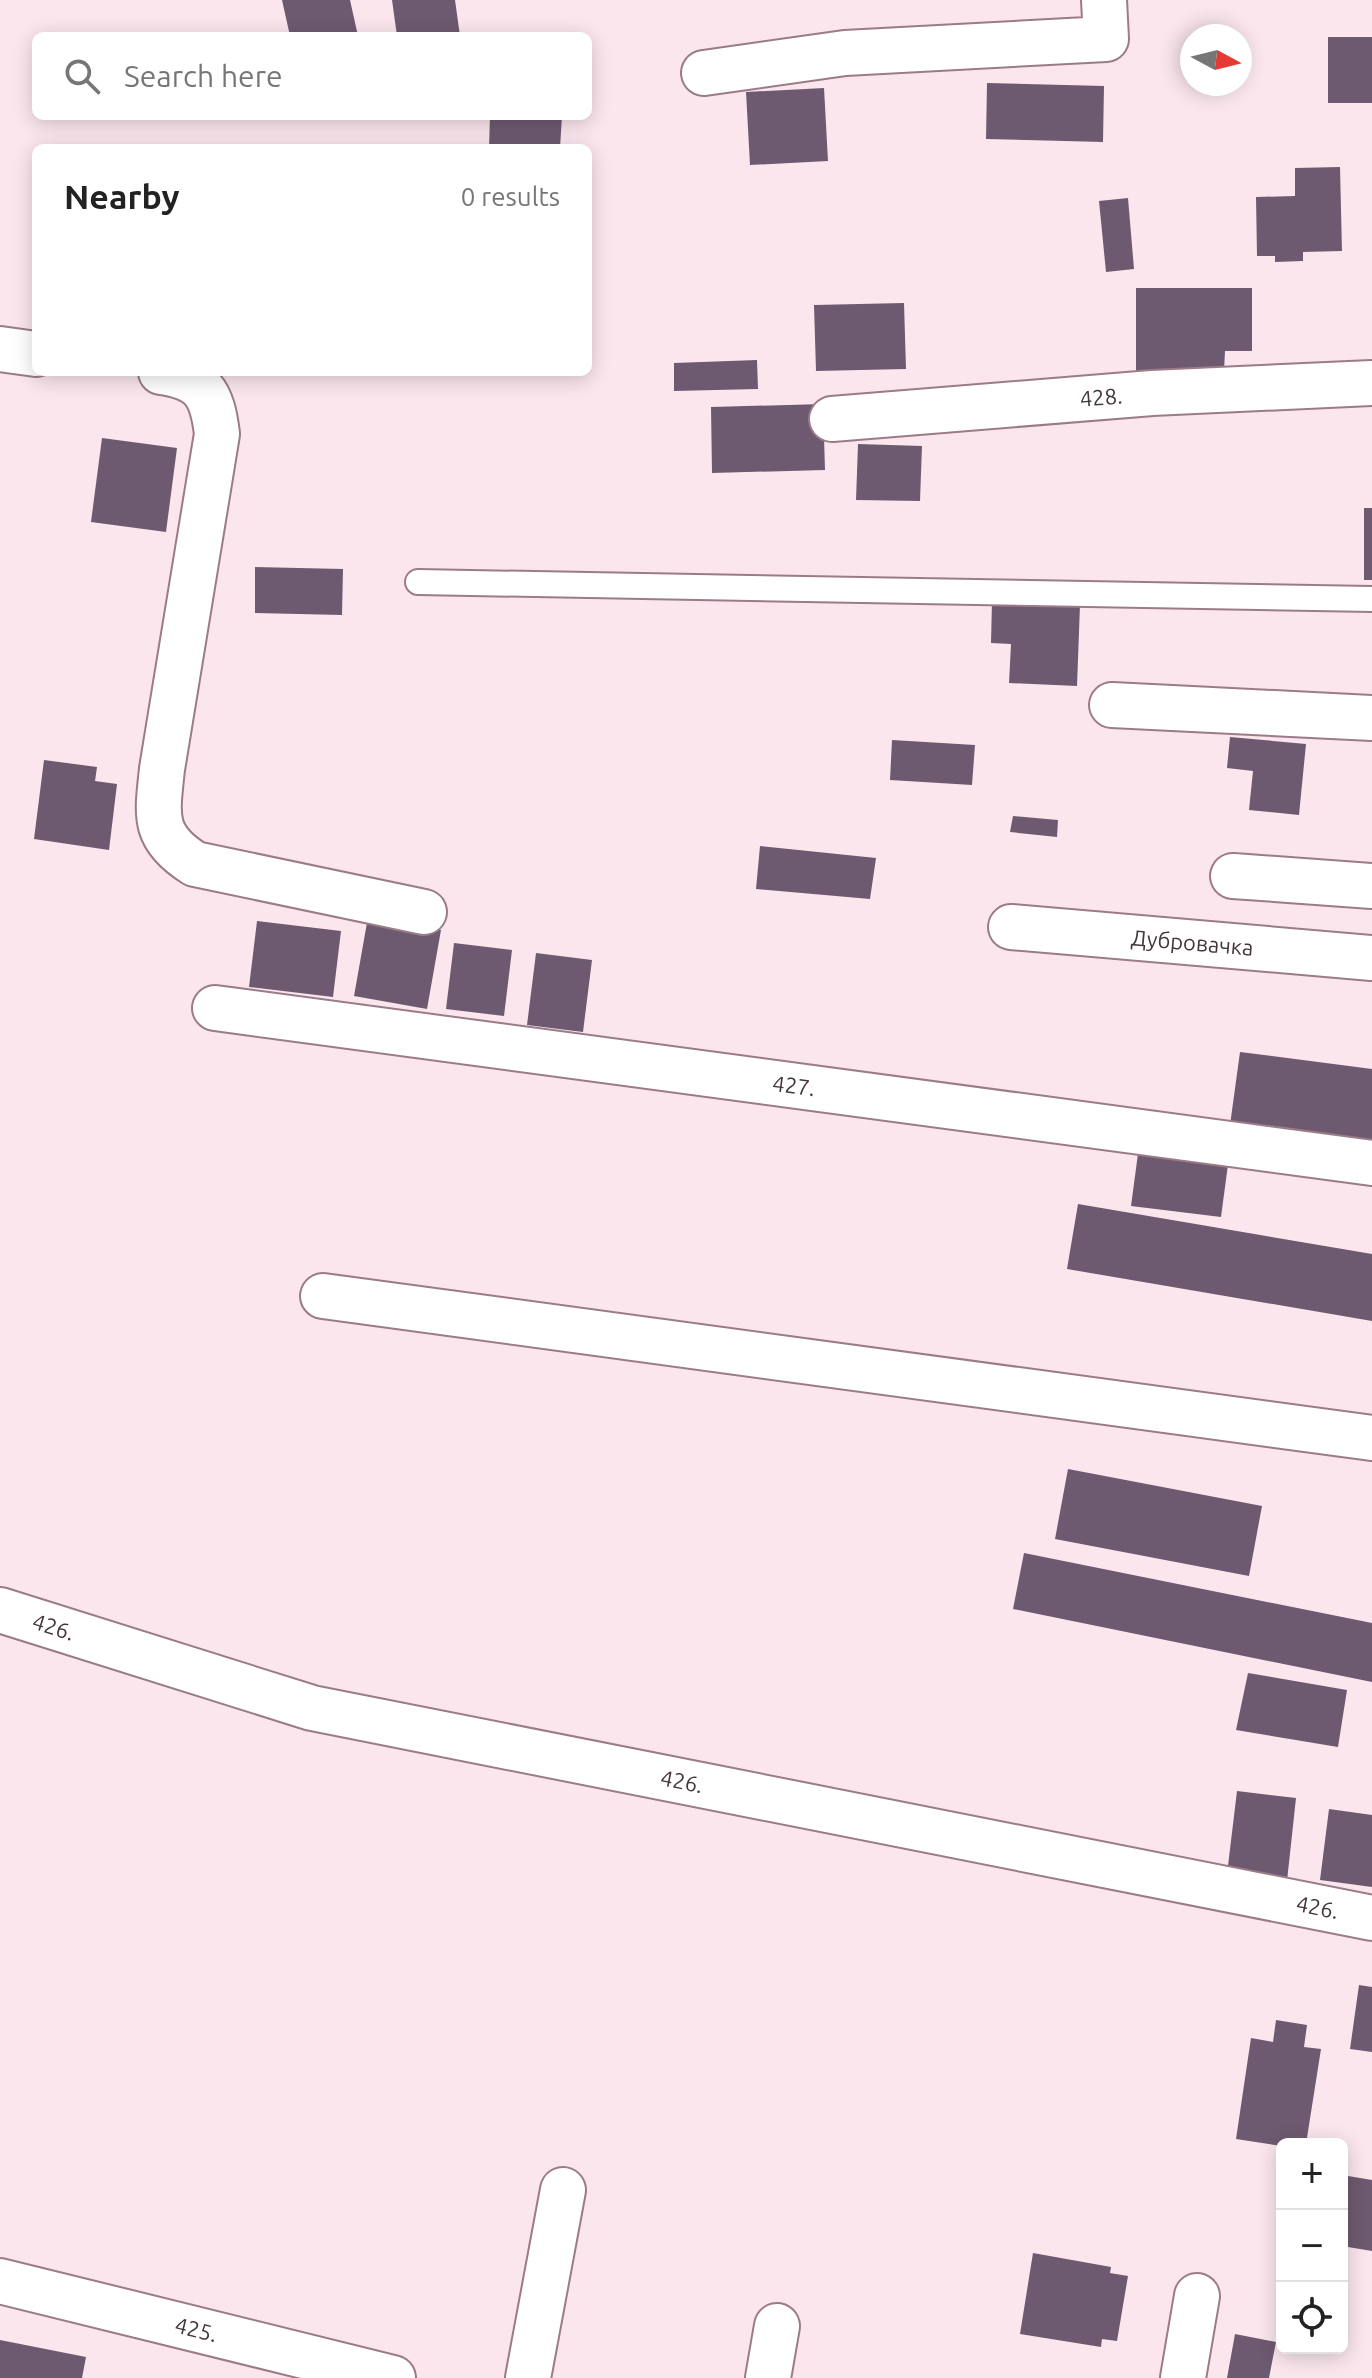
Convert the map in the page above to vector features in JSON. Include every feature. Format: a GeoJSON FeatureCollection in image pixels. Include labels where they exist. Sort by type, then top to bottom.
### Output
{"type":"FeatureCollection","features":[{"type":"Feature","properties":{"kind":"street"},"geometry":{"type":"LineString","coordinates":[[704,73],[1105,20]]}},
{"type":"Feature","properties":{"kind":"street"},"geometry":{"type":"LineString","coordinates":[[0,349],[32,353]]}},
{"type":"Feature","properties":{"kind":"street"},"geometry":{"type":"LineString","coordinates":[[182,376],[202,386],[214,406],[217,434],[162,769],[158,808],[160,830],[174,851],[195,864],[424,912]]}},
{"type":"Feature","properties":{"kind":"street","name":"428."},"geometry":{"type":"LineString","coordinates":[[832,419],[1152,393],[1372,383]]}},
{"type":"Feature","properties":{"kind":"street"},"geometry":{"type":"LineString","coordinates":[[1112,705],[1372,718]]}},
{"type":"Feature","properties":{"kind":"street"},"geometry":{"type":"LineString","coordinates":[[1233,876],[1372,886]]}},
{"type":"Feature","properties":{"kind":"street","name":"Дубровачка"},"geometry":{"type":"LineString","coordinates":[[1011,927],[1372,958]]}},
{"type":"Feature","properties":{"kind":"street","name":"427."},"geometry":{"type":"LineString","coordinates":[[215,1008],[1372,1163]]}},
{"type":"Feature","properties":{"kind":"street"},"geometry":{"type":"LineString","coordinates":[[323,1296],[1372,1438]]}},
{"type":"Feature","properties":{"kind":"street","name":"426."},"geometry":{"type":"LineString","coordinates":[[0,1610],[312,1708],[1372,1918]]}},
{"type":"Feature","properties":{"kind":"street"},"geometry":{"type":"LineString","coordinates":[[528,2378],[563,2190]]}},
{"type":"Feature","properties":{"kind":"street","name":"425."},"geometry":{"type":"LineString","coordinates":[[0,2281],[393,2378]]}},
{"type":"Feature","properties":{"kind":"street"},"geometry":{"type":"LineString","coordinates":[[1183,2378],[1197,2296]]}},
{"type":"Feature","properties":{"kind":"street"},"geometry":{"type":"LineString","coordinates":[[768,2378],[777,2326]]}},
{"type":"Feature","properties":{"kind":"lane"},"geometry":{"type":"LineString","coordinates":[[418,582],[1372,599]]}},
{"type":"Feature","properties":{"kind":"building"},"geometry":{"type":"Polygon","coordinates":[[[282,0],[350,0],[357,32],[289,32],[282,0]]]}},
{"type":"Feature","properties":{"kind":"building"},"geometry":{"type":"Polygon","coordinates":[[[392,0],[455,0],[459,32],[396,32],[392,0]]]}},
{"type":"Feature","properties":{"kind":"building"},"geometry":{"type":"Polygon","coordinates":[[[1328,37],[1372,37],[1372,103],[1328,103],[1328,37]]]}},
{"type":"Feature","properties":{"kind":"building"},"geometry":{"type":"Polygon","coordinates":[[[987,83],[1104,86],[1103,142],[986,139],[987,83]]]}},
{"type":"Feature","properties":{"kind":"building"},"geometry":{"type":"Polygon","coordinates":[[[824,88],[828,161],[750,165],[746,92],[824,88]]]}},
{"type":"Feature","properties":{"kind":"building"},"geometry":{"type":"Polygon","coordinates":[[[490,120],[562,120],[560,144],[489,144],[490,120]]]}},
{"type":"Feature","properties":{"kind":"building"},"geometry":{"type":"Polygon","coordinates":[[[1340,167],[1342,251],[1303,252],[1303,261],[1275,262],[1275,256],[1257,256],[1256,197],[1295,196],[1295,168],[1340,167]]]}},
{"type":"Feature","properties":{"kind":"building"},"geometry":{"type":"Polygon","coordinates":[[[1128,198],[1134,269],[1106,272],[1099,201],[1128,198]]]}},
{"type":"Feature","properties":{"kind":"building"},"geometry":{"type":"Polygon","coordinates":[[[1136,288],[1252,288],[1252,351],[1225,351],[1224,371],[1136,372],[1136,288]]]}},
{"type":"Feature","properties":{"kind":"building"},"geometry":{"type":"Polygon","coordinates":[[[904,303],[906,369],[816,371],[814,305],[904,303]]]}},
{"type":"Feature","properties":{"kind":"building"},"geometry":{"type":"Polygon","coordinates":[[[757,360],[758,389],[674,391],[674,363],[757,360]]]}},
{"type":"Feature","properties":{"kind":"building"},"geometry":{"type":"Polygon","coordinates":[[[823,404],[825,470],[712,473],[711,407],[823,404]]]}},
{"type":"Feature","properties":{"kind":"building"},"geometry":{"type":"Polygon","coordinates":[[[102,438],[177,448],[166,532],[91,522],[102,438]]]}},
{"type":"Feature","properties":{"kind":"building"},"geometry":{"type":"Polygon","coordinates":[[[858,444],[922,446],[920,501],[856,500],[858,444]]]}},
{"type":"Feature","properties":{"kind":"building"},"geometry":{"type":"Polygon","coordinates":[[[1364,508],[1372,508],[1372,580],[1364,580],[1364,508]]]}},
{"type":"Feature","properties":{"kind":"building"},"geometry":{"type":"Polygon","coordinates":[[[255,567],[343,569],[342,615],[255,613],[255,567]]]}},
{"type":"Feature","properties":{"kind":"building"},"geometry":{"type":"Polygon","coordinates":[[[992,601],[1080,605],[1077,686],[1009,683],[1011,644],[991,643],[992,601]]]}},
{"type":"Feature","properties":{"kind":"building"},"geometry":{"type":"Polygon","coordinates":[[[1230,737],[1306,744],[1299,815],[1249,810],[1253,771],[1227,768],[1230,737]]]}},
{"type":"Feature","properties":{"kind":"building"},"geometry":{"type":"Polygon","coordinates":[[[892,740],[975,745],[972,785],[890,780],[892,740]]]}},
{"type":"Feature","properties":{"kind":"building"},"geometry":{"type":"Polygon","coordinates":[[[44,760],[97,767],[95,781],[117,784],[109,850],[34,839],[44,760]]]}},
{"type":"Feature","properties":{"kind":"building"},"geometry":{"type":"Polygon","coordinates":[[[1013,816],[1058,820],[1057,837],[1010,832],[1013,816]]]}},
{"type":"Feature","properties":{"kind":"building"},"geometry":{"type":"Polygon","coordinates":[[[760,846],[876,858],[870,899],[756,889],[760,846]]]}},
{"type":"Feature","properties":{"kind":"building"},"geometry":{"type":"Polygon","coordinates":[[[368,917],[441,930],[427,1009],[354,996],[368,917]]]}},
{"type":"Feature","properties":{"kind":"building"},"geometry":{"type":"Polygon","coordinates":[[[257,921],[341,931],[333,997],[249,987],[257,921]]]}},
{"type":"Feature","properties":{"kind":"building"},"geometry":{"type":"Polygon","coordinates":[[[454,943],[512,950],[504,1016],[446,1009],[454,943]]]}},
{"type":"Feature","properties":{"kind":"building"},"geometry":{"type":"Polygon","coordinates":[[[536,953],[592,960],[583,1032],[527,1025],[536,953]]]}},
{"type":"Feature","properties":{"kind":"building"},"geometry":{"type":"Polygon","coordinates":[[[1240,1052],[1372,1069],[1372,1143],[1230,1125],[1240,1052]]]}},
{"type":"Feature","properties":{"kind":"building"},"geometry":{"type":"Polygon","coordinates":[[[1139,1146],[1229,1157],[1221,1217],[1131,1206],[1139,1146]]]}},
{"type":"Feature","properties":{"kind":"building"},"geometry":{"type":"Polygon","coordinates":[[[1078,1204],[1372,1254],[1372,1321],[1067,1269],[1078,1204]]]}},
{"type":"Feature","properties":{"kind":"building"},"geometry":{"type":"Polygon","coordinates":[[[1068,1469],[1262,1506],[1249,1576],[1055,1539],[1068,1469]]]}},
{"type":"Feature","properties":{"kind":"building"},"geometry":{"type":"Polygon","coordinates":[[[1024,1553],[1372,1623],[1372,1682],[1013,1609],[1024,1553]]]}},
{"type":"Feature","properties":{"kind":"building"},"geometry":{"type":"Polygon","coordinates":[[[1248,1673],[1347,1690],[1338,1747],[1236,1730],[1248,1673]]]}},
{"type":"Feature","properties":{"kind":"building"},"geometry":{"type":"Polygon","coordinates":[[[1237,1791],[1296,1798],[1287,1881],[1227,1874],[1237,1791]]]}},
{"type":"Feature","properties":{"kind":"building"},"geometry":{"type":"Polygon","coordinates":[[[1329,1809],[1372,1815],[1372,1887],[1320,1880],[1329,1809]]]}},
{"type":"Feature","properties":{"kind":"building"},"geometry":{"type":"Polygon","coordinates":[[[1359,1985],[1372,1987],[1372,2052],[1350,2049],[1359,1985]]]}},
{"type":"Feature","properties":{"kind":"building"},"geometry":{"type":"Polygon","coordinates":[[[1276,2020],[1307,2025],[1304,2047],[1321,2049],[1307,2138],[1276,2138],[1276,2145],[1236,2139],[1251,2038],[1273,2042],[1276,2020]]]}},
{"type":"Feature","properties":{"kind":"building"},"geometry":{"type":"Polygon","coordinates":[[[1348,2176],[1372,2180],[1372,2251],[1348,2247],[1348,2176]]]}},
{"type":"Feature","properties":{"kind":"building"},"geometry":{"type":"Polygon","coordinates":[[[1033,2253],[1111,2267],[1110,2273],[1128,2276],[1117,2341],[1102,2339],[1101,2347],[1020,2334],[1033,2253]]]}},
{"type":"Feature","properties":{"kind":"building"},"geometry":{"type":"Polygon","coordinates":[[[1235,2334],[1276,2342],[1269,2378],[1227,2378],[1235,2334]]]}},
{"type":"Feature","properties":{"kind":"building"},"geometry":{"type":"Polygon","coordinates":[[[0,2340],[86,2357],[82,2378],[0,2378],[0,2340]]]}}]}
